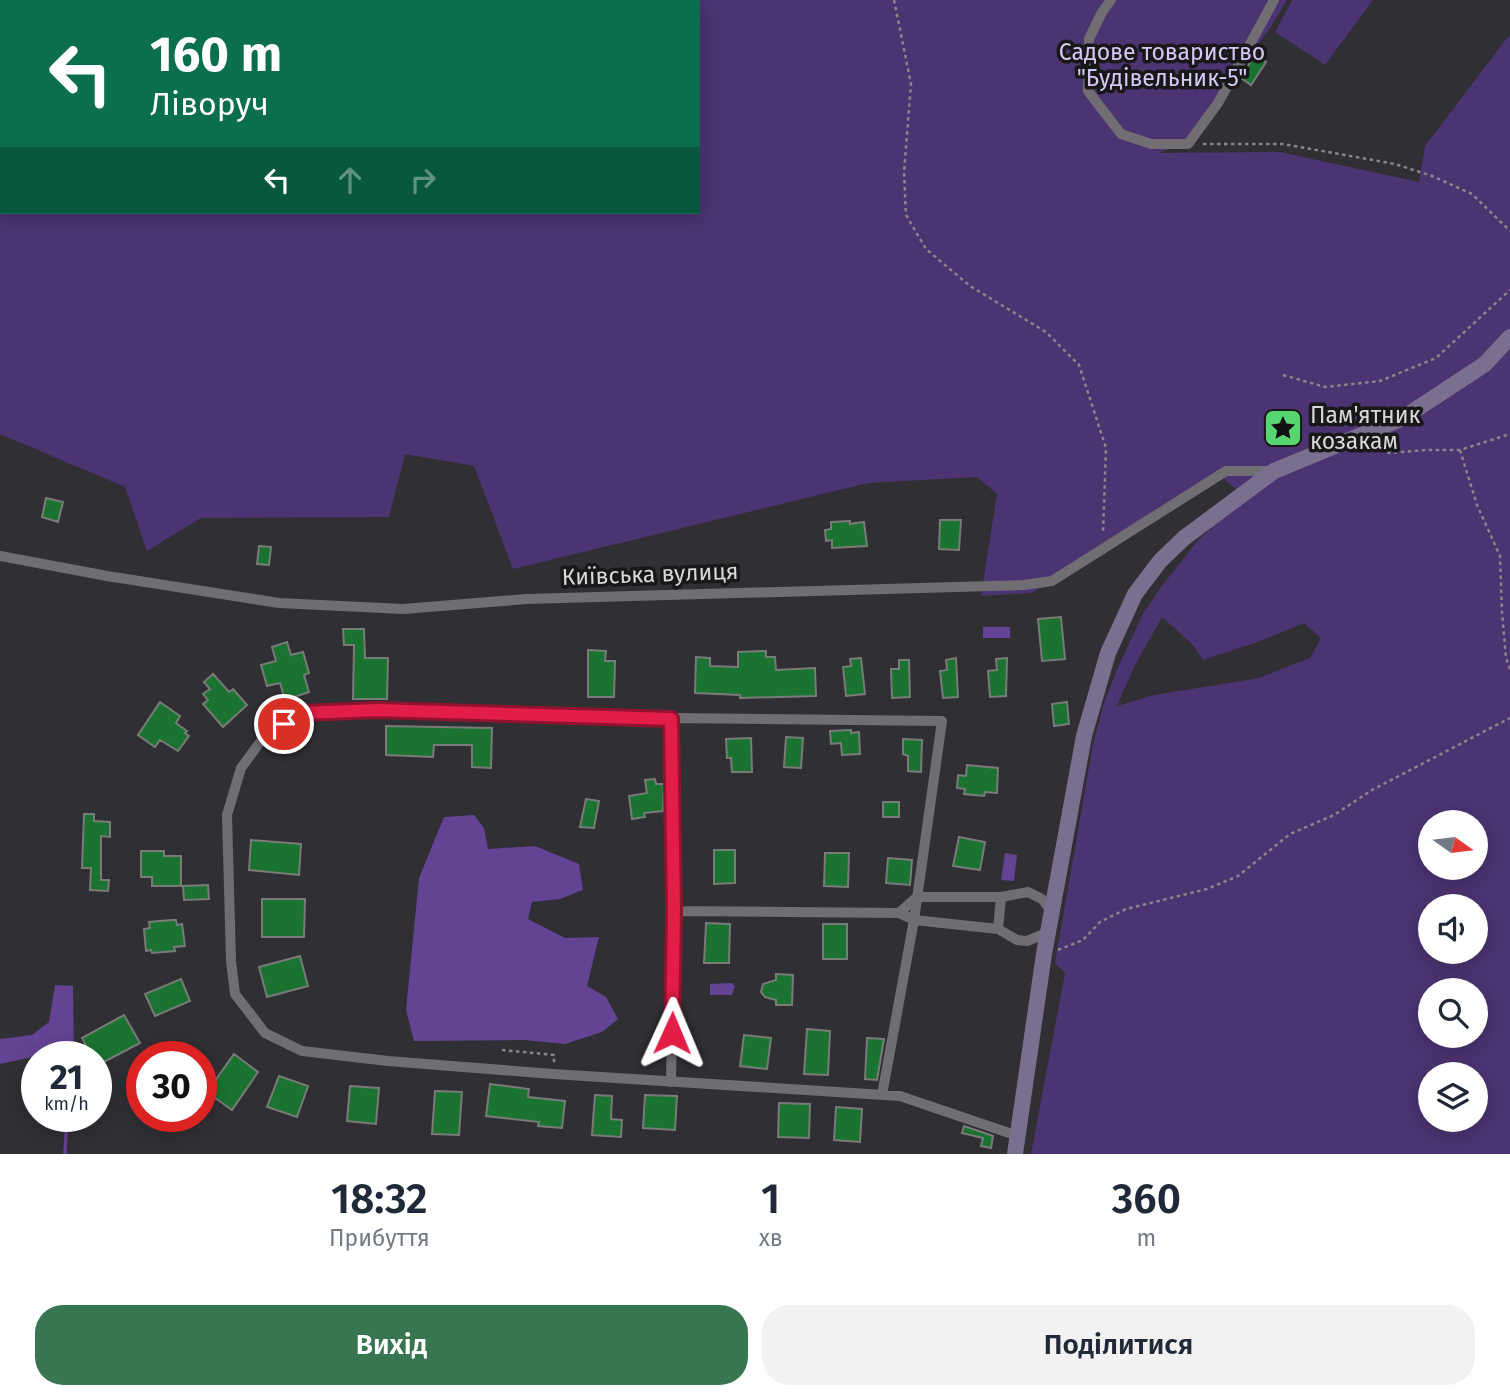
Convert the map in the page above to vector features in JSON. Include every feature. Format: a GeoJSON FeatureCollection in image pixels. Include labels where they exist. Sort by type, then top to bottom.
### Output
{"type":"FeatureCollection","features":[{"type":"Feature","properties":{"kind":"main road"},"geometry":{"type":"LineString","coordinates":[[1015,1154],[1044,954],[1084,736],[1108,653],[1135,594],[1160,561],[1184,538],[1274,471],[1403,418],[1485,364],[1510,337]]}},
{"type":"Feature","properties":{"kind":"street"},"geometry":{"type":"LineString","coordinates":[[1111,0],[1102,12],[1089,40],[1088,91],[1121,134],[1151,144],[1188,144],[1218,103],[1274,0]]}},
{"type":"Feature","properties":{"kind":"street","name":"Київська вулиця"},"geometry":{"type":"LineString","coordinates":[[0,556],[279,603],[403,609],[540,598],[1024,585],[1052,581],[1226,471],[1274,471]]}},
{"type":"Feature","properties":{"kind":"street"},"geometry":{"type":"LineString","coordinates":[[882,1095],[914,920],[942,721],[671,719],[377,710],[303,713],[266,734],[241,768],[228,815],[231,961],[235,994],[264,1033],[302,1051],[388,1061],[553,1074],[671,1082],[882,1095],[900,1096],[1018,1136]]}},
{"type":"Feature","properties":{"kind":"street"},"geometry":{"type":"LineString","coordinates":[[671,719],[674,911],[671,1082]]}},
{"type":"Feature","properties":{"kind":"street"},"geometry":{"type":"LineString","coordinates":[[899,913],[917,897],[1001,897],[1028,892],[1042,899],[1052,912]]}},
{"type":"Feature","properties":{"kind":"street"},"geometry":{"type":"LineString","coordinates":[[998,929],[1001,897]]}},
{"type":"Feature","properties":{"kind":"street"},"geometry":{"type":"LineString","coordinates":[[674,911],[899,913],[914,920],[998,929],[1009,937],[1027,941],[1049,932]]}},
{"type":"Feature","properties":{"kind":"path"},"geometry":{"type":"LineString","coordinates":[[894,0],[912,84],[904,172],[906,215],[926,249],[970,286],[1046,332],[1079,365],[1105,448],[1103,547]]}},
{"type":"Feature","properties":{"kind":"path"},"geometry":{"type":"LineString","coordinates":[[1188,144],[1283,145],[1395,164],[1432,176],[1472,194],[1510,231]]}},
{"type":"Feature","properties":{"kind":"path"},"geometry":{"type":"LineString","coordinates":[[1283,375],[1325,387],[1380,380],[1436,358],[1510,290]]}},
{"type":"Feature","properties":{"kind":"path"},"geometry":{"type":"LineString","coordinates":[[1356,439],[1389,453],[1460,450],[1510,434]]}},
{"type":"Feature","properties":{"kind":"path"},"geometry":{"type":"LineString","coordinates":[[1460,450],[1477,505],[1500,556],[1506,658],[1510,669]]}},
{"type":"Feature","properties":{"kind":"path"},"geometry":{"type":"LineString","coordinates":[[1044,954],[1083,940],[1100,922],[1119,912],[1208,889],[1238,876],[1290,834],[1335,815],[1372,790],[1510,718]]}},
{"type":"Feature","properties":{"kind":"path"},"geometry":{"type":"LineString","coordinates":[[502,1049],[554,1055],[553,1074]]}},
{"type":"Feature","properties":{"kind":"green space","name":"Садове товариство \"Будівельник-5\""},"geometry":{"type":"Polygon","coordinates":[[[700,0],[1287,0],[1270,28],[1187,142],[1158,153],[1280,152],[1419,182],[1425,146],[1510,34],[1510,1154],[1031,1154],[1065,973],[1055,963],[1093,744],[1104,703],[1143,614],[1161,587],[1199,539],[1228,513],[1243,495],[1217,473],[1032,593],[981,596],[997,494],[977,477],[868,483],[513,569],[474,466],[405,454],[389,517],[201,518],[147,551],[125,487],[0,434],[0,214],[700,214],[700,0]],[[1162,617],[1134,667],[1117,706],[1154,695],[1259,678],[1310,658],[1321,638],[1304,623],[1203,660],[1193,645],[1162,617]]]}},
{"type":"Feature","properties":{"kind":"green space"},"geometry":{"type":"Polygon","coordinates":[[[1292,0],[1373,0],[1325,65],[1275,32],[1292,0]]]}},
{"type":"Feature","properties":{"kind":"shaded area"},"geometry":{"type":"Polygon","coordinates":[[[983,627],[1010,627],[1010,638],[983,638],[983,627]]]}},
{"type":"Feature","properties":{"kind":"shaded area"},"geometry":{"type":"Polygon","coordinates":[[[474,815],[484,828],[488,849],[535,846],[579,864],[583,890],[560,899],[532,902],[528,919],[565,938],[599,937],[587,986],[606,997],[618,1019],[602,1032],[565,1044],[524,1040],[414,1041],[406,1010],[419,878],[444,817],[474,815]]]}},
{"type":"Feature","properties":{"kind":"shaded area"},"geometry":{"type":"Polygon","coordinates":[[[1005,853],[1017,855],[1014,881],[1001,880],[1005,853]]]}},
{"type":"Feature","properties":{"kind":"shaded area"},"geometry":{"type":"Polygon","coordinates":[[[732,983],[735,986],[732,995],[710,995],[710,984],[732,983]]]}},
{"type":"Feature","properties":{"kind":"shaded area"},"geometry":{"type":"Polygon","coordinates":[[[55,985],[73,986],[74,1041],[21,1041],[21,1059],[0,1064],[0,1039],[32,1035],[49,1022],[55,985]]]}},
{"type":"Feature","properties":{"kind":"building"},"geometry":{"type":"Polygon","coordinates":[[[1255,54],[1266,62],[1251,85],[1241,78],[1255,54]]]}},
{"type":"Feature","properties":{"kind":"building"},"geometry":{"type":"Polygon","coordinates":[[[46,498],[63,502],[58,522],[42,517],[46,498]]]}},
{"type":"Feature","properties":{"kind":"building"},"geometry":{"type":"Polygon","coordinates":[[[940,520],[961,520],[959,550],[939,549],[940,520]]]}},
{"type":"Feature","properties":{"kind":"building"},"geometry":{"type":"Polygon","coordinates":[[[850,521],[850,524],[864,522],[867,546],[832,548],[832,540],[826,541],[825,530],[831,529],[831,522],[850,521]]]}},
{"type":"Feature","properties":{"kind":"building"},"geometry":{"type":"Polygon","coordinates":[[[259,546],[271,547],[269,565],[257,564],[259,546]]]}},
{"type":"Feature","properties":{"kind":"building"},"geometry":{"type":"Polygon","coordinates":[[[1061,617],[1065,659],[1042,661],[1038,619],[1061,617]]]}},
{"type":"Feature","properties":{"kind":"building"},"geometry":{"type":"Polygon","coordinates":[[[343,629],[364,629],[365,658],[388,658],[387,699],[353,699],[354,645],[344,645],[343,629]]]}},
{"type":"Feature","properties":{"kind":"building"},"geometry":{"type":"Polygon","coordinates":[[[287,642],[291,655],[303,652],[309,673],[304,675],[309,692],[285,700],[280,683],[267,686],[261,665],[276,661],[272,647],[287,642]]]}},
{"type":"Feature","properties":{"kind":"building"},"geometry":{"type":"Polygon","coordinates":[[[588,650],[606,651],[605,661],[615,661],[614,697],[588,697],[588,650]]]}},
{"type":"Feature","properties":{"kind":"building"},"geometry":{"type":"Polygon","coordinates":[[[766,651],[766,657],[775,657],[776,670],[815,668],[816,696],[740,698],[740,695],[695,693],[696,657],[710,658],[710,666],[738,667],[738,652],[766,651]]]}},
{"type":"Feature","properties":{"kind":"building"},"geometry":{"type":"Polygon","coordinates":[[[861,658],[865,694],[846,696],[843,667],[851,666],[850,659],[861,658]]]}},
{"type":"Feature","properties":{"kind":"building"},"geometry":{"type":"Polygon","coordinates":[[[956,658],[958,697],[943,698],[940,671],[947,670],[946,660],[956,658]]]}},
{"type":"Feature","properties":{"kind":"building"},"geometry":{"type":"Polygon","coordinates":[[[1007,658],[1006,696],[990,697],[988,671],[997,670],[996,659],[1007,658]]]}},
{"type":"Feature","properties":{"kind":"building"},"geometry":{"type":"Polygon","coordinates":[[[899,660],[909,660],[910,697],[892,698],[891,669],[899,669],[899,660]]]}},
{"type":"Feature","properties":{"kind":"building"},"geometry":{"type":"Polygon","coordinates":[[[213,674],[229,692],[233,689],[247,705],[223,727],[203,704],[208,700],[203,694],[210,689],[204,682],[213,674]]]}},
{"type":"Feature","properties":{"kind":"building"},"geometry":{"type":"Polygon","coordinates":[[[160,702],[180,716],[176,723],[187,731],[185,733],[189,736],[178,751],[160,740],[155,747],[138,735],[160,702]]]}},
{"type":"Feature","properties":{"kind":"building"},"geometry":{"type":"Polygon","coordinates":[[[1067,702],[1069,724],[1054,726],[1052,704],[1067,702]]]}},
{"type":"Feature","properties":{"kind":"building"},"geometry":{"type":"Polygon","coordinates":[[[386,726],[492,728],[491,768],[472,767],[472,745],[434,745],[433,757],[386,755],[386,726]]]}},
{"type":"Feature","properties":{"kind":"building"},"geometry":{"type":"Polygon","coordinates":[[[851,730],[851,733],[859,732],[860,754],[842,755],[841,743],[831,744],[830,731],[851,730]]]}},
{"type":"Feature","properties":{"kind":"building"},"geometry":{"type":"Polygon","coordinates":[[[786,737],[803,738],[801,768],[784,767],[786,737]]]}},
{"type":"Feature","properties":{"kind":"building"},"geometry":{"type":"Polygon","coordinates":[[[751,738],[752,772],[732,772],[731,758],[727,758],[726,739],[751,738]]]}},
{"type":"Feature","properties":{"kind":"building"},"geometry":{"type":"Polygon","coordinates":[[[903,739],[922,740],[921,772],[908,771],[908,756],[903,754],[903,739]]]}},
{"type":"Feature","properties":{"kind":"building"},"geometry":{"type":"Polygon","coordinates":[[[967,765],[998,768],[997,793],[985,792],[984,796],[964,794],[965,789],[957,788],[958,775],[966,776],[967,765]]]}},
{"type":"Feature","properties":{"kind":"building"},"geometry":{"type":"Polygon","coordinates":[[[655,779],[656,784],[664,784],[663,811],[644,813],[645,817],[632,819],[629,796],[647,793],[645,780],[655,779]]]}},
{"type":"Feature","properties":{"kind":"building"},"geometry":{"type":"Polygon","coordinates":[[[586,799],[599,801],[594,828],[580,827],[586,799]]]}},
{"type":"Feature","properties":{"kind":"building"},"geometry":{"type":"Polygon","coordinates":[[[883,802],[899,802],[899,817],[883,817],[883,802]]]}},
{"type":"Feature","properties":{"kind":"building"},"geometry":{"type":"Polygon","coordinates":[[[84,814],[94,814],[94,821],[110,822],[110,837],[101,836],[101,880],[109,880],[108,891],[90,890],[91,868],[82,868],[84,814]]]}},
{"type":"Feature","properties":{"kind":"building"},"geometry":{"type":"Polygon","coordinates":[[[959,837],[985,842],[980,870],[953,866],[959,837]]]}},
{"type":"Feature","properties":{"kind":"building"},"geometry":{"type":"Polygon","coordinates":[[[251,840],[301,844],[299,875],[249,870],[251,840]]]}},
{"type":"Feature","properties":{"kind":"building"},"geometry":{"type":"Polygon","coordinates":[[[714,850],[735,850],[735,883],[714,884],[714,850]]]}},
{"type":"Feature","properties":{"kind":"building"},"geometry":{"type":"Polygon","coordinates":[[[141,851],[164,851],[164,856],[181,856],[181,886],[152,886],[152,877],[141,877],[141,851]]]}},
{"type":"Feature","properties":{"kind":"building"},"geometry":{"type":"Polygon","coordinates":[[[825,853],[849,853],[848,887],[824,886],[825,853]]]}},
{"type":"Feature","properties":{"kind":"building"},"geometry":{"type":"Polygon","coordinates":[[[888,858],[912,860],[910,885],[886,883],[888,858]]]}},
{"type":"Feature","properties":{"kind":"building"},"geometry":{"type":"Polygon","coordinates":[[[208,885],[209,899],[184,900],[183,886],[208,885]]]}},
{"type":"Feature","properties":{"kind":"building"},"geometry":{"type":"Polygon","coordinates":[[[262,899],[305,899],[304,937],[262,937],[262,899]]]}},
{"type":"Feature","properties":{"kind":"building"},"geometry":{"type":"Polygon","coordinates":[[[176,920],[177,925],[182,924],[185,946],[174,947],[175,951],[146,951],[144,929],[150,928],[149,922],[176,920]]]}},
{"type":"Feature","properties":{"kind":"building"},"geometry":{"type":"Polygon","coordinates":[[[706,923],[730,924],[729,963],[704,963],[706,923]]]}},
{"type":"Feature","properties":{"kind":"building"},"geometry":{"type":"Polygon","coordinates":[[[823,924],[847,924],[847,959],[823,959],[823,924]]]}},
{"type":"Feature","properties":{"kind":"building"},"geometry":{"type":"Polygon","coordinates":[[[300,956],[308,986],[267,997],[259,967],[300,956]]]}},
{"type":"Feature","properties":{"kind":"building"},"geometry":{"type":"Polygon","coordinates":[[[776,974],[793,975],[792,1005],[776,1005],[776,1000],[765,997],[761,992],[763,984],[776,980],[776,974]]]}},
{"type":"Feature","properties":{"kind":"building"},"geometry":{"type":"Polygon","coordinates":[[[181,979],[190,1001],[155,1016],[145,994],[181,979]]]}},
{"type":"Feature","properties":{"kind":"building"},"geometry":{"type":"Polygon","coordinates":[[[124,1015],[139,1041],[126,1041],[126,1050],[112,1058],[112,1041],[84,1041],[82,1038],[124,1015]]]}},
{"type":"Feature","properties":{"kind":"building"},"geometry":{"type":"Polygon","coordinates":[[[807,1029],[830,1031],[828,1075],[804,1074],[807,1029]]]}},
{"type":"Feature","properties":{"kind":"building"},"geometry":{"type":"Polygon","coordinates":[[[744,1035],[771,1038],[767,1069],[740,1066],[744,1035]]]}},
{"type":"Feature","properties":{"kind":"building"},"geometry":{"type":"Polygon","coordinates":[[[867,1038],[884,1039],[877,1080],[865,1079],[867,1038]]]}},
{"type":"Feature","properties":{"kind":"building"},"geometry":{"type":"Polygon","coordinates":[[[234,1054],[258,1072],[232,1110],[217,1099],[217,1078],[234,1054]]]}},
{"type":"Feature","properties":{"kind":"building"},"geometry":{"type":"Polygon","coordinates":[[[279,1076],[308,1086],[297,1117],[267,1107],[279,1076]]]}},
{"type":"Feature","properties":{"kind":"building"},"geometry":{"type":"Polygon","coordinates":[[[490,1084],[529,1089],[528,1097],[565,1101],[562,1128],[538,1126],[539,1122],[486,1116],[490,1084]]]}},
{"type":"Feature","properties":{"kind":"building"},"geometry":{"type":"Polygon","coordinates":[[[350,1086],[379,1088],[376,1124],[347,1121],[350,1086]]]}},
{"type":"Feature","properties":{"kind":"building"},"geometry":{"type":"Polygon","coordinates":[[[435,1091],[462,1092],[459,1135],[432,1134],[435,1091]]]}},
{"type":"Feature","properties":{"kind":"building"},"geometry":{"type":"Polygon","coordinates":[[[595,1095],[612,1096],[611,1119],[622,1120],[621,1137],[592,1135],[595,1095]]]}},
{"type":"Feature","properties":{"kind":"building"},"geometry":{"type":"Polygon","coordinates":[[[645,1095],[677,1096],[675,1130],[643,1128],[645,1095]]]}},
{"type":"Feature","properties":{"kind":"building"},"geometry":{"type":"Polygon","coordinates":[[[779,1103],[810,1104],[809,1138],[778,1137],[779,1103]]]}},
{"type":"Feature","properties":{"kind":"building"},"geometry":{"type":"Polygon","coordinates":[[[836,1107],[862,1109],[860,1142],[834,1140],[836,1107]]]}},
{"type":"Feature","properties":{"kind":"building"},"geometry":{"type":"Polygon","coordinates":[[[964,1126],[993,1136],[991,1148],[981,1146],[983,1138],[962,1133],[964,1126]]]}},
{"type":"Feature","properties":{"kind":"waterway"},"geometry":{"type":"LineString","coordinates":[[65,1154],[66,1132]]}},
{"type":"Feature","properties":{"kind":"place","name":"Пам'ятник козакам"},"geometry":{"type":"Point","coordinates":[1283,428]}},
{"type":"Feature","properties":{"kind":"route"},"geometry":{"type":"LineString","coordinates":[[284,724],[303,713],[377,710],[671,719],[674,911],[672,1033]]}}]}
